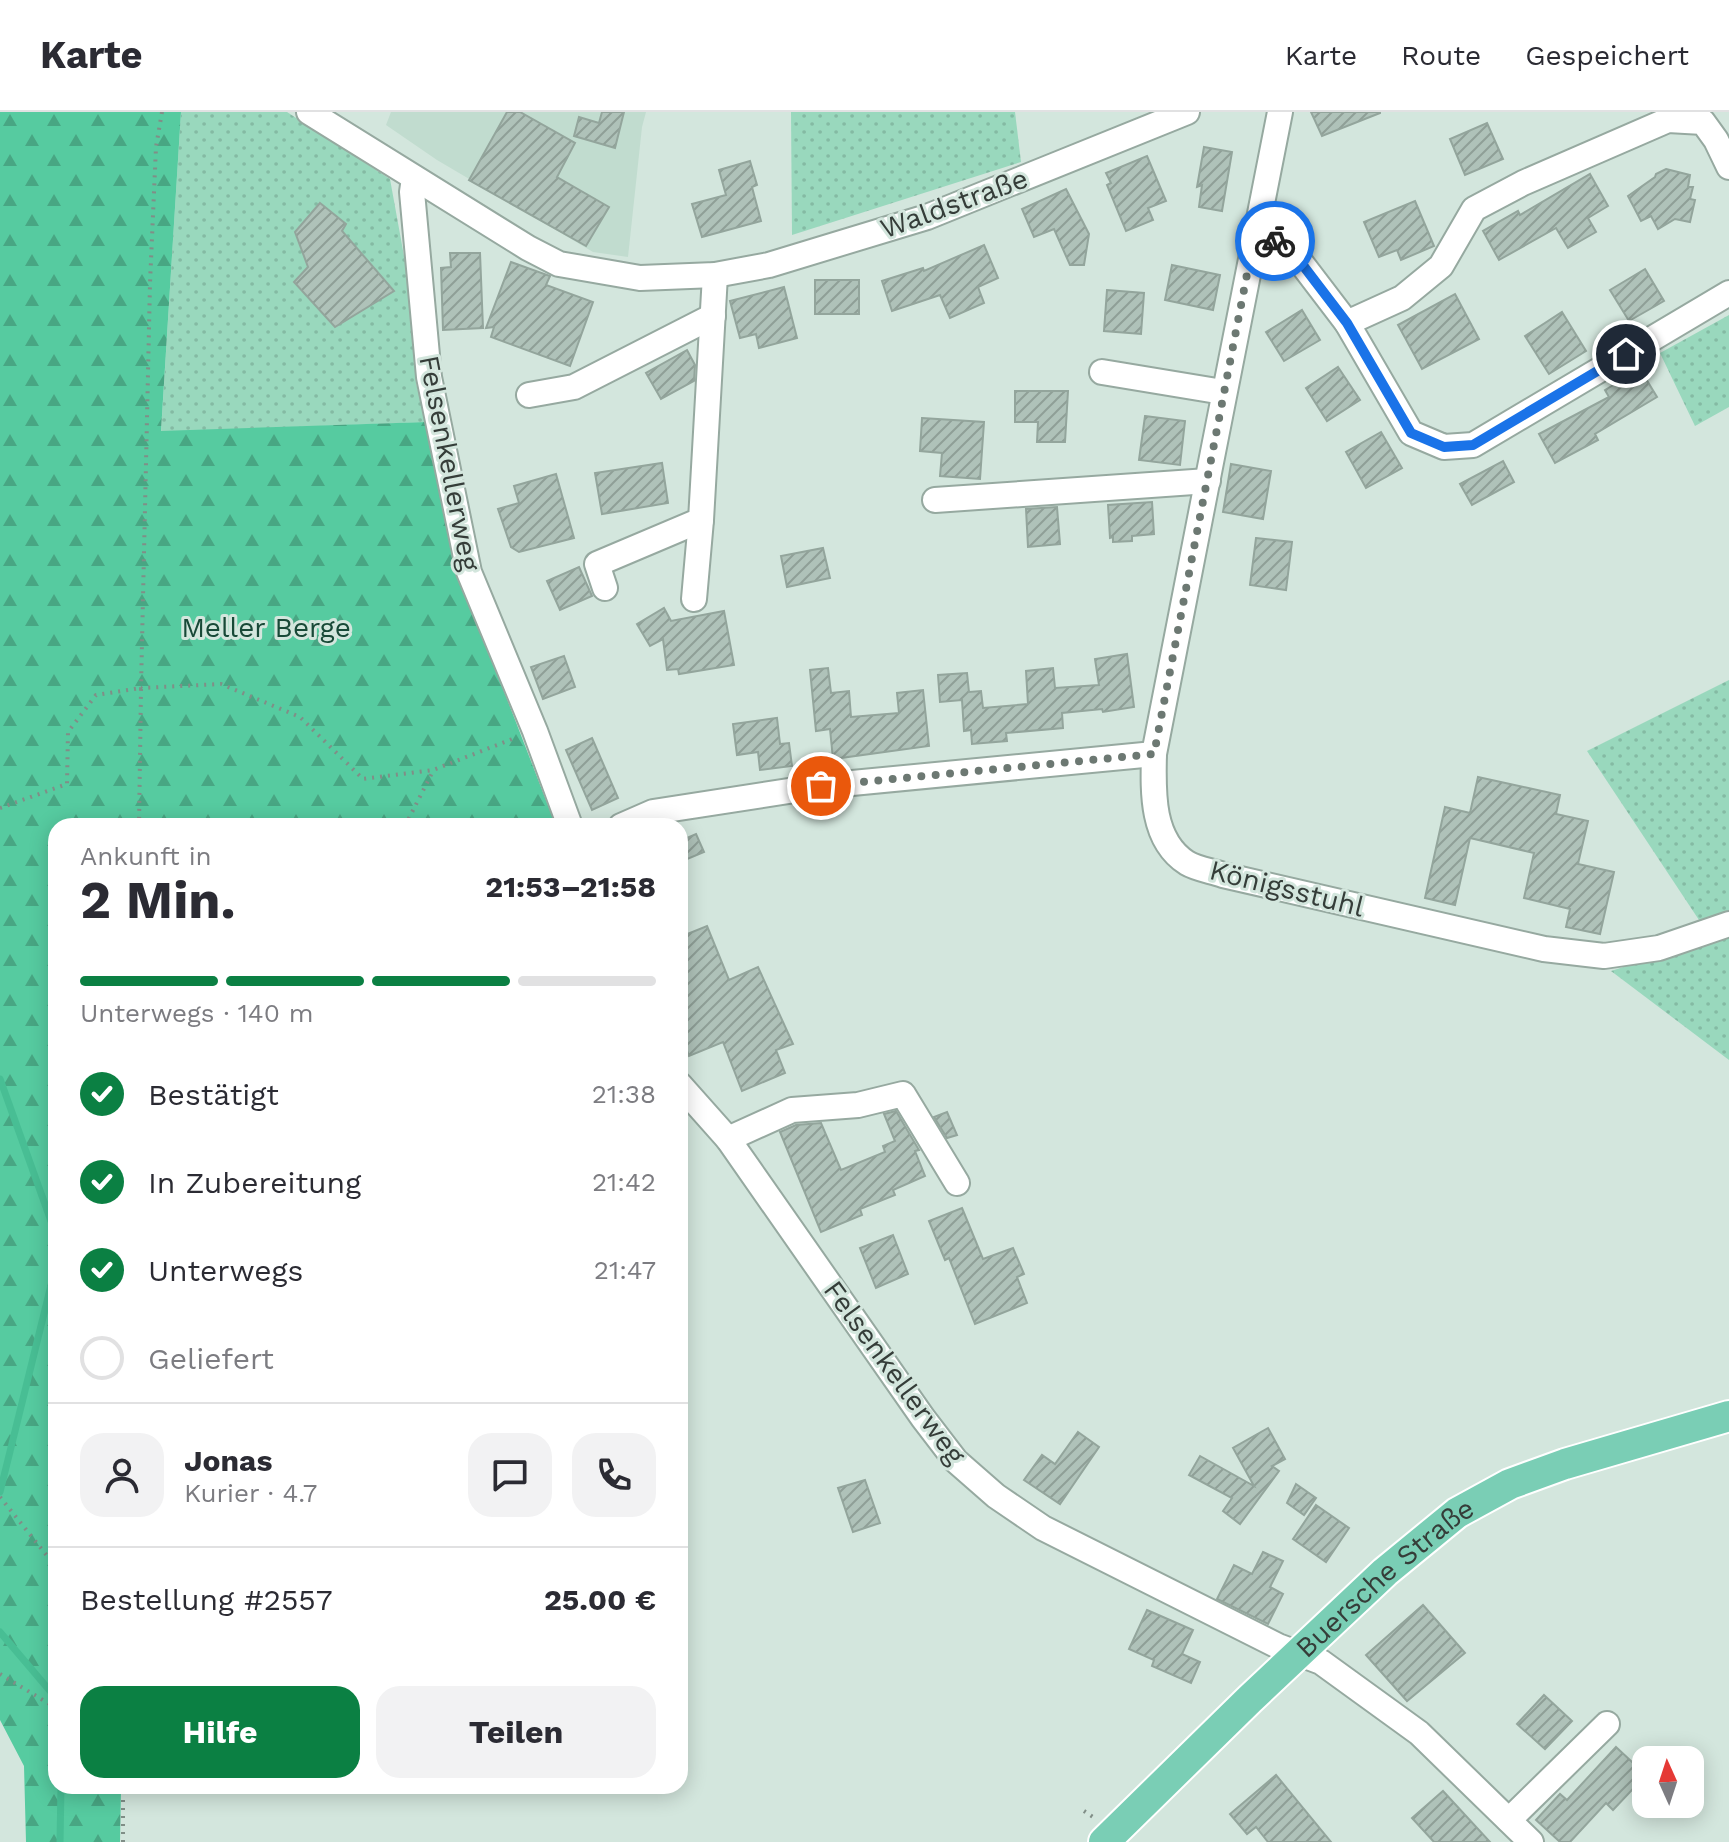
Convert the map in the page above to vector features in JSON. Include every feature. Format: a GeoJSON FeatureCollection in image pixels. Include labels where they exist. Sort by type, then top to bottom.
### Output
{"type":"FeatureCollection","features":[{"type":"Feature","properties":{"kind":"main road","name":"Buersche Straße"},"geometry":{"type":"LineString","coordinates":[[1104,1842],[1405,1554],[1457,1513],[1510,1484],[1565,1464],[1729,1416]]}},
{"type":"Feature","properties":{"kind":"street","name":"Waldstraße"},"geometry":{"type":"LineString","coordinates":[[309,112],[528,248],[559,264],[640,278],[715,275],[769,265],[927,217],[1157,118],[1187,112]]}},
{"type":"Feature","properties":{"kind":"street","name":"Königsstuhl"},"geometry":{"type":"LineString","coordinates":[[1280,112],[1154,754],[1153,791],[1161,835],[1186,862],[1223,875],[1544,949],[1604,956],[1659,948],[1729,924]]}},
{"type":"Feature","properties":{"kind":"street"},"geometry":{"type":"LineString","coordinates":[[1347,323],[1402,298],[1441,266],[1474,209],[1523,183],[1668,120],[1703,122],[1729,167]]}},
{"type":"Feature","properties":{"kind":"street","name":"Felsenkellerweg"},"geometry":{"type":"LineString","coordinates":[[414,178],[412,192],[429,377],[469,572],[535,731],[567,818]]}},
{"type":"Feature","properties":{"kind":"street"},"geometry":{"type":"LineString","coordinates":[[1255,233],[1289,247],[1347,323],[1411,433],[1444,447],[1473,445],[1729,293]]}},
{"type":"Feature","properties":{"kind":"street"},"geometry":{"type":"LineString","coordinates":[[694,599],[715,275]]}},
{"type":"Feature","properties":{"kind":"street"},"geometry":{"type":"LineString","coordinates":[[529,395],[574,387],[713,316]]}},
{"type":"Feature","properties":{"kind":"street"},"geometry":{"type":"LineString","coordinates":[[1102,372],[1223,392]]}},
{"type":"Feature","properties":{"kind":"street"},"geometry":{"type":"LineString","coordinates":[[935,500],[1208,481]]}},
{"type":"Feature","properties":{"kind":"street"},"geometry":{"type":"LineString","coordinates":[[605,588],[597,564],[701,520]]}},
{"type":"Feature","properties":{"kind":"street"},"geometry":{"type":"LineString","coordinates":[[639,818],[653,812],[821,786],[1154,754]]}},
{"type":"Feature","properties":{"kind":"street","name":"Felsenkellerweg"},"geometry":{"type":"LineString","coordinates":[[688,1094],[728,1139],[956,1461],[996,1496],[1043,1528],[1278,1646],[1321,1662],[1419,1733],[1531,1842]]}},
{"type":"Feature","properties":{"kind":"street"},"geometry":{"type":"LineString","coordinates":[[728,1139],[792,1110],[858,1105],[903,1094],[957,1183]]}},
{"type":"Feature","properties":{"kind":"street"},"geometry":{"type":"LineString","coordinates":[[1509,1820],[1607,1724]]}},
{"type":"Feature","properties":{"kind":"path"},"geometry":{"type":"LineString","coordinates":[[139,818],[150,283],[156,147],[162,112]]}},
{"type":"Feature","properties":{"kind":"path"},"geometry":{"type":"LineString","coordinates":[[0,808],[67,784],[68,732],[96,695],[141,688],[221,684],[300,717],[363,779],[433,770],[535,731]]}},
{"type":"Feature","properties":{"kind":"path"},"geometry":{"type":"LineString","coordinates":[[409,818],[433,770]]}},
{"type":"Feature","properties":{"kind":"path"},"geometry":{"type":"LineString","coordinates":[[0,1497],[48,1557]]}},
{"type":"Feature","properties":{"kind":"path"},"geometry":{"type":"LineString","coordinates":[[0,1674],[48,1703]]}},
{"type":"Feature","properties":{"kind":"path"},"geometry":{"type":"LineString","coordinates":[[123,1794],[123,1842]]}},
{"type":"Feature","properties":{"kind":"shaded area"},"geometry":{"type":"Polygon","coordinates":[[[391,112],[646,112],[628,257],[593,252],[437,160],[386,125],[391,112]]]}},
{"type":"Feature","properties":{"kind":"green space","name":"Meller Berge"},"geometry":{"type":"Polygon","coordinates":[[[0,112],[181,112],[161,431],[426,422],[460,577],[553,818],[48,818],[48,1794],[121,1794],[120,1842],[26,1842],[24,1766],[0,1720],[0,112]]]}},
{"type":"Feature","properties":{"kind":"green space"},"geometry":{"type":"Polygon","coordinates":[[[181,112],[287,112],[390,179],[408,278],[416,383],[426,422],[161,432],[181,112]]]}},
{"type":"Feature","properties":{"kind":"green space"},"geometry":{"type":"Polygon","coordinates":[[[791,112],[1015,112],[1021,162],[792,235],[791,112]]]}},
{"type":"Feature","properties":{"kind":"green space"},"geometry":{"type":"Polygon","coordinates":[[[1729,315],[1729,407],[1695,426],[1660,353],[1729,315]]]}},
{"type":"Feature","properties":{"kind":"green space"},"geometry":{"type":"Polygon","coordinates":[[[1729,680],[1729,914],[1701,923],[1587,751],[1729,680]]]}},
{"type":"Feature","properties":{"kind":"green space"},"geometry":{"type":"Polygon","coordinates":[[[1729,933],[1729,1060],[1611,971],[1729,933]]]}},
{"type":"Feature","properties":{"kind":"building"},"geometry":{"type":"Polygon","coordinates":[[[507,112],[520,112],[575,143],[557,177],[609,207],[586,246],[469,180],[507,112]]]}},
{"type":"Feature","properties":{"kind":"building"},"geometry":{"type":"Polygon","coordinates":[[[602,112],[624,112],[615,148],[574,136],[579,117],[599,123],[602,112]]]}},
{"type":"Feature","properties":{"kind":"building"},"geometry":{"type":"Polygon","coordinates":[[[1311,112],[1380,112],[1380,113],[1322,136],[1311,112]]]}},
{"type":"Feature","properties":{"kind":"building"},"geometry":{"type":"Polygon","coordinates":[[[1487,123],[1503,159],[1465,175],[1450,139],[1487,123]]]}},
{"type":"Feature","properties":{"kind":"building"},"geometry":{"type":"Polygon","coordinates":[[[1204,147],[1232,152],[1222,211],[1199,207],[1202,185],[1197,187],[1204,147]]]}},
{"type":"Feature","properties":{"kind":"building"},"geometry":{"type":"Polygon","coordinates":[[[1147,156],[1166,201],[1148,208],[1153,220],[1126,231],[1107,185],[1111,183],[1106,173],[1147,156]]]}},
{"type":"Feature","properties":{"kind":"building"},"geometry":{"type":"Polygon","coordinates":[[[750,161],[757,185],[752,187],[761,221],[702,237],[692,204],[726,195],[719,170],[750,161]]]}},
{"type":"Feature","properties":{"kind":"building"},"geometry":{"type":"Polygon","coordinates":[[[1666,169],[1690,175],[1688,187],[1693,187],[1690,199],[1695,200],[1690,222],[1675,219],[1658,229],[1651,216],[1641,221],[1628,196],[1666,169]]]}},
{"type":"Feature","properties":{"kind":"building"},"geometry":{"type":"Polygon","coordinates":[[[1590,174],[1608,206],[1588,218],[1596,232],[1568,248],[1556,228],[1499,260],[1483,231],[1518,211],[1520,215],[1590,174]]]}},
{"type":"Feature","properties":{"kind":"building"},"geometry":{"type":"Polygon","coordinates":[[[1066,189],[1089,234],[1084,265],[1070,265],[1054,229],[1034,237],[1022,209],[1066,189]]]}},
{"type":"Feature","properties":{"kind":"building"},"geometry":{"type":"Polygon","coordinates":[[[1415,201],[1434,246],[1401,260],[1397,250],[1379,257],[1364,222],[1415,201]]]}},
{"type":"Feature","properties":{"kind":"building"},"geometry":{"type":"Polygon","coordinates":[[[320,203],[346,224],[342,231],[394,291],[335,327],[294,282],[308,267],[295,232],[320,203]]]}},
{"type":"Feature","properties":{"kind":"building"},"geometry":{"type":"Polygon","coordinates":[[[984,245],[998,278],[978,287],[984,303],[950,318],[940,295],[892,311],[882,281],[923,268],[924,271],[984,245]]]}},
{"type":"Feature","properties":{"kind":"building"},"geometry":{"type":"Polygon","coordinates":[[[450,253],[480,253],[483,328],[443,330],[441,268],[451,267],[450,253]]]}},
{"type":"Feature","properties":{"kind":"building"},"geometry":{"type":"Polygon","coordinates":[[[511,262],[550,276],[546,285],[593,302],[570,366],[491,337],[494,327],[486,328],[511,262]]]}},
{"type":"Feature","properties":{"kind":"building"},"geometry":{"type":"Polygon","coordinates":[[[1172,265],[1220,275],[1213,310],[1165,300],[1172,265]]]}},
{"type":"Feature","properties":{"kind":"building"},"geometry":{"type":"Polygon","coordinates":[[[1645,269],[1664,301],[1629,321],[1610,290],[1645,269]]]}},
{"type":"Feature","properties":{"kind":"building"},"geometry":{"type":"Polygon","coordinates":[[[815,280],[859,280],[859,314],[815,314],[815,280]]]}},
{"type":"Feature","properties":{"kind":"building"},"geometry":{"type":"Polygon","coordinates":[[[784,287],[797,338],[759,348],[756,334],[740,338],[730,301],[784,287]]]}},
{"type":"Feature","properties":{"kind":"building"},"geometry":{"type":"Polygon","coordinates":[[[1107,290],[1144,293],[1141,334],[1104,331],[1107,290]]]}},
{"type":"Feature","properties":{"kind":"building"},"geometry":{"type":"Polygon","coordinates":[[[1455,294],[1479,339],[1422,369],[1398,325],[1455,294]]]}},
{"type":"Feature","properties":{"kind":"building"},"geometry":{"type":"Polygon","coordinates":[[[1302,310],[1320,340],[1284,361],[1266,332],[1302,310]]]}},
{"type":"Feature","properties":{"kind":"building"},"geometry":{"type":"Polygon","coordinates":[[[1562,312],[1586,351],[1549,374],[1525,336],[1562,312]]]}},
{"type":"Feature","properties":{"kind":"building"},"geometry":{"type":"Polygon","coordinates":[[[687,350],[695,365],[694,381],[661,399],[646,373],[687,350]]]}},
{"type":"Feature","properties":{"kind":"building"},"geometry":{"type":"Polygon","coordinates":[[[1338,367],[1360,400],[1327,421],[1306,388],[1338,367]]]}},
{"type":"Feature","properties":{"kind":"building"},"geometry":{"type":"Polygon","coordinates":[[[1640,369],[1657,397],[1595,434],[1598,440],[1555,463],[1539,434],[1609,397],[1605,390],[1640,369]]]}},
{"type":"Feature","properties":{"kind":"building"},"geometry":{"type":"Polygon","coordinates":[[[1015,391],[1068,391],[1065,442],[1037,442],[1038,422],[1015,422],[1015,391]]]}},
{"type":"Feature","properties":{"kind":"building"},"geometry":{"type":"Polygon","coordinates":[[[1145,416],[1185,421],[1180,465],[1139,460],[1145,416]]]}},
{"type":"Feature","properties":{"kind":"building"},"geometry":{"type":"Polygon","coordinates":[[[922,418],[984,422],[980,479],[940,476],[942,453],[920,451],[922,418]]]}},
{"type":"Feature","properties":{"kind":"building"},"geometry":{"type":"Polygon","coordinates":[[[1381,432],[1402,468],[1366,488],[1346,452],[1381,432]]]}},
{"type":"Feature","properties":{"kind":"building"},"geometry":{"type":"Polygon","coordinates":[[[1503,461],[1514,482],[1472,505],[1460,484],[1503,461]]]}},
{"type":"Feature","properties":{"kind":"building"},"geometry":{"type":"Polygon","coordinates":[[[662,463],[668,503],[602,514],[595,473],[662,463]]]}},
{"type":"Feature","properties":{"kind":"building"},"geometry":{"type":"Polygon","coordinates":[[[1231,464],[1271,471],[1263,519],[1223,512],[1231,464]]]}},
{"type":"Feature","properties":{"kind":"building"},"geometry":{"type":"Polygon","coordinates":[[[556,474],[574,538],[519,552],[511,547],[498,509],[519,503],[514,486],[556,474]]]}},
{"type":"Feature","properties":{"kind":"building"},"geometry":{"type":"Polygon","coordinates":[[[1152,502],[1154,534],[1132,536],[1132,541],[1113,542],[1113,537],[1110,538],[1108,505],[1152,502]]]}},
{"type":"Feature","properties":{"kind":"building"},"geometry":{"type":"Polygon","coordinates":[[[1057,507],[1060,544],[1028,547],[1026,509],[1057,507]]]}},
{"type":"Feature","properties":{"kind":"building"},"geometry":{"type":"Polygon","coordinates":[[[1256,538],[1292,542],[1286,590],[1250,585],[1256,538]]]}},
{"type":"Feature","properties":{"kind":"building"},"geometry":{"type":"Polygon","coordinates":[[[823,548],[830,578],[787,587],[781,556],[823,548]]]}},
{"type":"Feature","properties":{"kind":"building"},"geometry":{"type":"Polygon","coordinates":[[[579,567],[592,596],[560,610],[547,581],[579,567]]]}},
{"type":"Feature","properties":{"kind":"building"},"geometry":{"type":"Polygon","coordinates":[[[664,608],[671,621],[724,611],[734,665],[679,674],[678,669],[667,670],[663,639],[650,646],[637,624],[664,608]]]}},
{"type":"Feature","properties":{"kind":"building"},"geometry":{"type":"Polygon","coordinates":[[[1127,654],[1134,707],[1103,712],[1102,709],[1062,713],[1063,728],[1006,733],[1007,741],[972,744],[971,730],[964,731],[962,700],[940,702],[938,675],[967,673],[969,692],[981,691],[983,708],[1028,704],[1026,671],[1053,668],[1055,688],[1099,685],[1095,659],[1127,654]]]}},
{"type":"Feature","properties":{"kind":"building"},"geometry":{"type":"Polygon","coordinates":[[[564,656],[575,687],[543,699],[531,667],[564,656]]]}},
{"type":"Feature","properties":{"kind":"building"},"geometry":{"type":"Polygon","coordinates":[[[828,668],[831,693],[849,691],[851,717],[899,713],[897,693],[923,690],[929,746],[833,759],[830,729],[816,731],[810,670],[828,668]]]}},
{"type":"Feature","properties":{"kind":"building"},"geometry":{"type":"Polygon","coordinates":[[[777,718],[780,744],[789,743],[792,766],[760,770],[758,752],[737,755],[733,724],[777,718]]]}},
{"type":"Feature","properties":{"kind":"building"},"geometry":{"type":"Polygon","coordinates":[[[592,738],[618,798],[592,810],[566,750],[592,738]]]}},
{"type":"Feature","properties":{"kind":"building"},"geometry":{"type":"Polygon","coordinates":[[[1478,777],[1560,795],[1556,814],[1588,821],[1578,864],[1614,872],[1600,934],[1566,927],[1570,909],[1524,898],[1534,853],[1470,838],[1455,905],[1425,898],[1445,807],[1470,813],[1478,777]]]}},
{"type":"Feature","properties":{"kind":"building"},"geometry":{"type":"Polygon","coordinates":[[[696,834],[704,852],[688,859],[688,838],[696,834]]]}},
{"type":"Feature","properties":{"kind":"building"},"geometry":{"type":"Polygon","coordinates":[[[707,926],[729,980],[758,967],[793,1044],[776,1050],[785,1073],[742,1091],[723,1042],[689,1056],[688,934],[707,926]]]}},
{"type":"Feature","properties":{"kind":"building"},"geometry":{"type":"Polygon","coordinates":[[[896,1111],[919,1150],[915,1151],[925,1176],[893,1190],[895,1195],[860,1209],[862,1215],[821,1232],[780,1132],[796,1125],[821,1123],[841,1170],[885,1152],[883,1146],[895,1141],[884,1114],[896,1111]]]}},
{"type":"Feature","properties":{"kind":"building"},"geometry":{"type":"Polygon","coordinates":[[[947,1112],[957,1135],[947,1138],[934,1117],[947,1112]]]}},
{"type":"Feature","properties":{"kind":"building"},"geometry":{"type":"Polygon","coordinates":[[[962,1208],[983,1259],[1013,1248],[1024,1274],[1017,1277],[1027,1303],[975,1324],[949,1258],[945,1260],[929,1221],[962,1208]]]}},
{"type":"Feature","properties":{"kind":"building"},"geometry":{"type":"Polygon","coordinates":[[[893,1235],[908,1274],[876,1288],[860,1248],[893,1235]]]}},
{"type":"Feature","properties":{"kind":"building"},"geometry":{"type":"Polygon","coordinates":[[[1268,1428],[1285,1459],[1272,1466],[1279,1471],[1240,1524],[1223,1511],[1232,1498],[1189,1475],[1200,1456],[1254,1486],[1233,1448],[1268,1428]]]}},
{"type":"Feature","properties":{"kind":"building"},"geometry":{"type":"Polygon","coordinates":[[[1078,1432],[1099,1447],[1060,1504],[1024,1480],[1042,1455],[1055,1464],[1078,1432]]]}},
{"type":"Feature","properties":{"kind":"building"},"geometry":{"type":"Polygon","coordinates":[[[865,1480],[880,1523],[853,1532],[838,1488],[865,1480]]]}},
{"type":"Feature","properties":{"kind":"building"},"geometry":{"type":"Polygon","coordinates":[[[1296,1484],[1316,1498],[1304,1515],[1287,1503],[1296,1484]]]}},
{"type":"Feature","properties":{"kind":"building"},"geometry":{"type":"Polygon","coordinates":[[[1316,1505],[1349,1528],[1326,1562],[1293,1539],[1316,1505]]]}},
{"type":"Feature","properties":{"kind":"building"},"geometry":{"type":"Polygon","coordinates":[[[1263,1552],[1283,1561],[1270,1587],[1283,1594],[1268,1624],[1217,1599],[1234,1565],[1252,1574],[1263,1552]]]}},
{"type":"Feature","properties":{"kind":"building"},"geometry":{"type":"Polygon","coordinates":[[[1423,1605],[1465,1653],[1407,1701],[1366,1655],[1423,1605]]]}},
{"type":"Feature","properties":{"kind":"building"},"geometry":{"type":"Polygon","coordinates":[[[1147,1610],[1193,1630],[1182,1654],[1200,1662],[1191,1683],[1152,1666],[1154,1660],[1129,1649],[1147,1610]]]}},
{"type":"Feature","properties":{"kind":"building"},"geometry":{"type":"Polygon","coordinates":[[[1544,1695],[1572,1721],[1545,1749],[1517,1724],[1544,1695]]]}},
{"type":"Feature","properties":{"kind":"building"},"geometry":{"type":"Polygon","coordinates":[[[1616,1747],[1632,1762],[1632,1790],[1613,1810],[1606,1803],[1570,1842],[1560,1842],[1536,1820],[1560,1794],[1567,1800],[1616,1747]]]}},
{"type":"Feature","properties":{"kind":"building"},"geometry":{"type":"Polygon","coordinates":[[[1276,1775],[1331,1842],[1268,1842],[1256,1827],[1247,1834],[1230,1814],[1276,1775]]]}},
{"type":"Feature","properties":{"kind":"building"},"geometry":{"type":"Polygon","coordinates":[[[1443,1791],[1490,1842],[1434,1842],[1412,1818],[1443,1791]]]}},
{"type":"Feature","properties":{"kind":"waterway"},"geometry":{"type":"LineString","coordinates":[[0,1079],[48,1213]]}},
{"type":"Feature","properties":{"kind":"waterway"},"geometry":{"type":"LineString","coordinates":[[0,1492],[48,1297]]}},
{"type":"Feature","properties":{"kind":"waterway"},"geometry":{"type":"LineString","coordinates":[[0,1632],[48,1689]]}},
{"type":"Feature","properties":{"kind":"waterway"},"geometry":{"type":"LineString","coordinates":[[60,1842],[61,1794]]}},
{"type":"Feature","properties":{"kind":"way so far"},"geometry":{"type":"LineString","coordinates":[[821,786],[1154,754],[1255,233],[1275,241]]}},
{"type":"Feature","properties":{"kind":"route"},"geometry":{"type":"LineString","coordinates":[[1275,241],[1289,247],[1347,323],[1411,433],[1444,447],[1473,445],[1626,354]]}}]}
